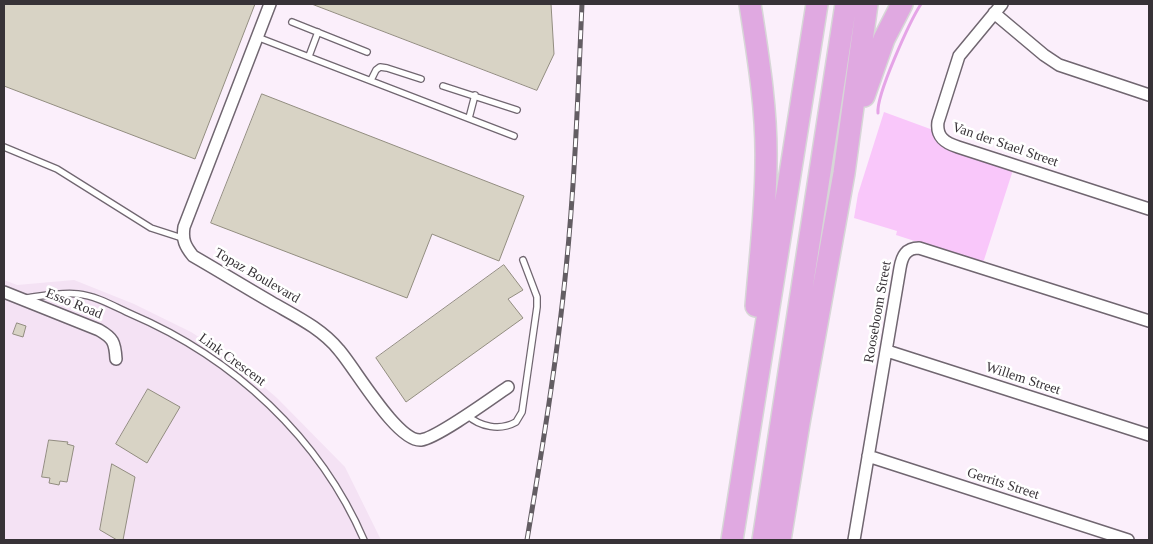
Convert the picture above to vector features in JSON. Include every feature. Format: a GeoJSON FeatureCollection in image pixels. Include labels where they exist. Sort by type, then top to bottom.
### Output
{"type":"FeatureCollection","features":[{"type":"Feature","properties":{"kind":"highway"},"geometry":{"type":"LineString","coordinates":[[743,474],[766,162],[764,110],[750,4]]}},
{"type":"Feature","properties":{"kind":"highway"},"geometry":{"type":"LineString","coordinates":[[732,540],[817,4]]}},
{"type":"Feature","properties":{"kind":"highway"},"geometry":{"type":"LineString","coordinates":[[762,540],[846,4]]}},
{"type":"Feature","properties":{"kind":"highway"},"geometry":{"type":"LineString","coordinates":[[780,540],[798,423],[844,173],[867,4]]}},
{"type":"Feature","properties":{"kind":"highway"},"geometry":{"type":"LineString","coordinates":[[844,173],[866,85],[884,39],[902,4]]}},
{"type":"Feature","properties":{"kind":"street"},"geometry":{"type":"LineString","coordinates":[[182,238],[270,4]]}},
{"type":"Feature","properties":{"kind":"street"},"geometry":{"type":"LineString","coordinates":[[998,8],[1037,50],[1059,65],[1149,95]]}},
{"type":"Feature","properties":{"kind":"street","name":"Van der Stael Street"},"geometry":{"type":"LineString","coordinates":[[998,8],[959,56],[938,122],[938,131],[942,140],[958,147],[1149,209]]}},
{"type":"Feature","properties":{"kind":"street","name":"Topaz Boulevard"},"geometry":{"type":"LineString","coordinates":[[182,238],[186,248],[193,256],[306,322],[328,338],[346,358],[391,421],[404,434],[414,439],[422,440],[439,432],[508,387]]}},
{"type":"Feature","properties":{"kind":"street","name":"Rooseboom Street"},"geometry":{"type":"LineString","coordinates":[[854,540],[902,257],[908,251],[917,248],[1149,320]]}},
{"type":"Feature","properties":{"kind":"street","name":"Esso Road"},"geometry":{"type":"LineString","coordinates":[[4,292],[99,330],[110,337],[115,348],[116,359]]}},
{"type":"Feature","properties":{"kind":"street","name":"Willem Street"},"geometry":{"type":"LineString","coordinates":[[887,351],[1149,435]]}},
{"type":"Feature","properties":{"kind":"street","name":"Gerrits Street"},"geometry":{"type":"LineString","coordinates":[[868,456],[1128,540]]}},
{"type":"Feature","properties":{"kind":"lane"},"geometry":{"type":"LineString","coordinates":[[292,22],[367,52]]}},
{"type":"Feature","properties":{"kind":"lane"},"geometry":{"type":"LineString","coordinates":[[308,56],[318,32]]}},
{"type":"Feature","properties":{"kind":"lane"},"geometry":{"type":"LineString","coordinates":[[257,37],[514,136]]}},
{"type":"Feature","properties":{"kind":"lane"},"geometry":{"type":"LineString","coordinates":[[371,80],[376,70],[384,67],[421,79]]}},
{"type":"Feature","properties":{"kind":"lane"},"geometry":{"type":"LineString","coordinates":[[443,86],[517,110]]}},
{"type":"Feature","properties":{"kind":"lane"},"geometry":{"type":"LineString","coordinates":[[469,118],[475,95]]}},
{"type":"Feature","properties":{"kind":"lane"},"geometry":{"type":"LineString","coordinates":[[4,147],[57,168],[151,228],[182,238]]}},
{"type":"Feature","properties":{"kind":"lane"},"geometry":{"type":"LineString","coordinates":[[467,415],[481,424],[504,427],[516,422],[522,412],[537,307],[537,298],[524,260]]}},
{"type":"Feature","properties":{"kind":"lane","name":"Link Crescent"},"geometry":{"type":"LineString","coordinates":[[21,298],[67,293],[91,297],[159,326],[207,355],[257,392],[299,434],[329,473],[353,514],[364,540]]}},
{"type":"Feature","properties":{"kind":"shaded area"},"geometry":{"type":"Polygon","coordinates":[[[884,112],[933,130],[937,141],[946,149],[1013,170],[983,263],[896,235],[897,231],[854,218],[858,194],[884,112]]]}},
{"type":"Feature","properties":{"kind":"shaded area"},"geometry":{"type":"Polygon","coordinates":[[[4,280],[17,285],[74,280],[134,304],[191,332],[227,355],[277,398],[345,467],[381,540],[4,540],[4,280]]]}},
{"type":"Feature","properties":{"kind":"building"},"geometry":{"type":"Polygon","coordinates":[[[4,4],[255,4],[195,159],[4,86],[4,4]]]}},
{"type":"Feature","properties":{"kind":"building"},"geometry":{"type":"Polygon","coordinates":[[[312,4],[551,4],[554,54],[537,90],[312,4]]]}},
{"type":"Feature","properties":{"kind":"building"},"geometry":{"type":"Polygon","coordinates":[[[262,94],[524,196],[499,261],[432,234],[407,298],[211,223],[262,94]]]}},
{"type":"Feature","properties":{"kind":"building"},"geometry":{"type":"Polygon","coordinates":[[[504,265],[523,290],[508,299],[523,318],[406,402],[376,358],[504,265]]]}},
{"type":"Feature","properties":{"kind":"building"},"geometry":{"type":"Polygon","coordinates":[[[17,323],[26,326],[23,337],[13,334],[17,323]]]}},
{"type":"Feature","properties":{"kind":"building"},"geometry":{"type":"Polygon","coordinates":[[[148,389],[180,407],[147,463],[116,444],[148,389]]]}},
{"type":"Feature","properties":{"kind":"building"},"geometry":{"type":"Polygon","coordinates":[[[49,440],[68,442],[67,444],[74,446],[67,482],[60,481],[59,485],[49,483],[50,478],[42,477],[49,440]]]}},
{"type":"Feature","properties":{"kind":"building"},"geometry":{"type":"Polygon","coordinates":[[[112,464],[135,477],[123,540],[117,540],[100,530],[112,464]]]}},
{"type":"Feature","properties":{"kind":"waterway"},"geometry":{"type":"LineString","coordinates":[[878,113],[882,91],[888,75],[902,41],[921,4]]}},
{"type":"Feature","properties":{"kind":"railway"},"geometry":{"type":"LineString","coordinates":[[527,540],[554,371],[566,269],[574,170],[582,4]]}}]}
